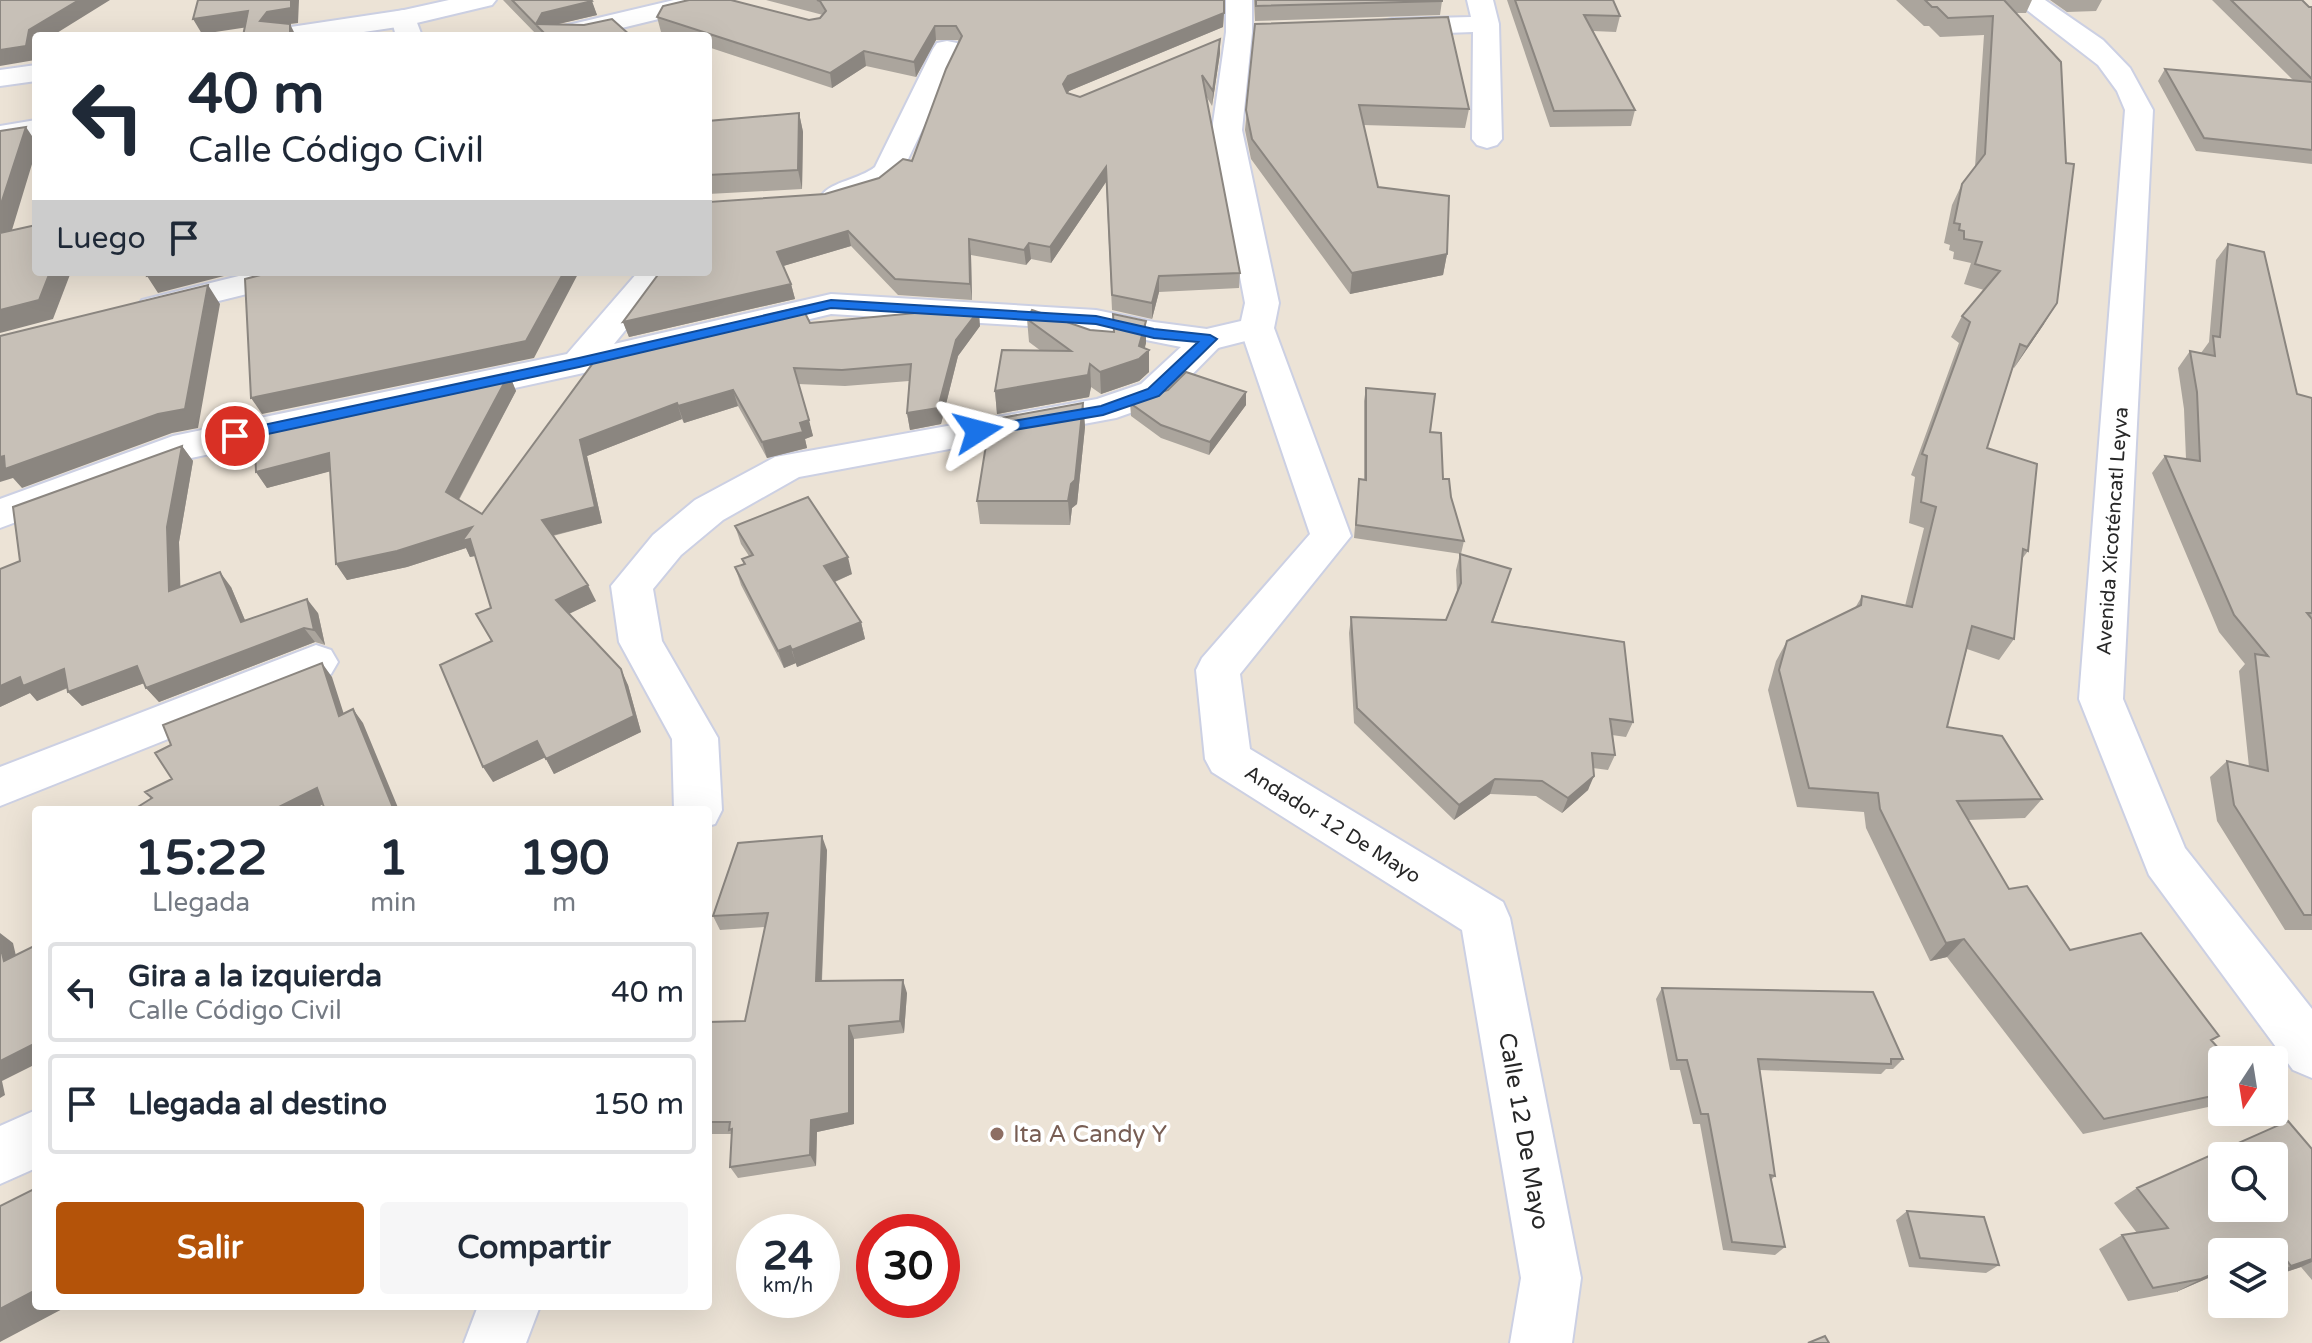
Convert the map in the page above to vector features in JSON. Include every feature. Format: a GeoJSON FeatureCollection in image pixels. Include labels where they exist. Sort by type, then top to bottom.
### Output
{"type":"FeatureCollection","features":[{"type":"Feature","properties":{"kind":"street"},"geometry":{"type":"LineString","coordinates":[[339,32],[407,27],[483,0]]}},
{"type":"Feature","properties":{"kind":"street"},"geometry":{"type":"LineString","coordinates":[[573,32],[707,0]]}},
{"type":"Feature","properties":{"kind":"street"},"geometry":{"type":"LineString","coordinates":[[0,514],[173,449],[579,363],[831,304],[1096,320],[1154,333],[1210,339],[1257,328],[1262,303],[1227,130],[1239,32],[1239,0]]}},
{"type":"Feature","properties":{"kind":"street","name":"Avenida Xicoténcatl Leyva"},"geometry":{"type":"LineString","coordinates":[[2027,0],[2096,46],[2125,79],[2139,110],[2101,699],[2166,860],[2312,1052]]}},
{"type":"Feature","properties":{"kind":"street"},"geometry":{"type":"LineString","coordinates":[[1362,28],[1483,12],[1487,139]]}},
{"type":"Feature","properties":{"kind":"street"},"geometry":{"type":"LineString","coordinates":[[1210,45],[1239,32],[1270,31]]}},
{"type":"Feature","properties":{"kind":"street"},"geometry":{"type":"LineString","coordinates":[[813,198],[855,192],[873,184],[888,172],[947,49]]}},
{"type":"Feature","properties":{"kind":"street"},"geometry":{"type":"LineString","coordinates":[[0,78],[32,74]]}},
{"type":"Feature","properties":{"kind":"street"},"geometry":{"type":"LineString","coordinates":[[0,135],[32,130]]}},
{"type":"Feature","properties":{"kind":"street"},"geometry":{"type":"LineString","coordinates":[[118,316],[279,276]]}},
{"type":"Feature","properties":{"kind":"street"},"geometry":{"type":"LineString","coordinates":[[579,363],[653,276]]}},
{"type":"Feature","properties":{"kind":"street","name":"Andador 12 De Mayo"},"geometry":{"type":"LineString","coordinates":[[1257,328],[1331,536],[1218,670],[1228,759],[1485,918]]}},
{"type":"Feature","properties":{"kind":"street"},"geometry":{"type":"LineString","coordinates":[[698,806],[695,738],[641,642],[632,586],[667,545],[709,510],[789,466],[1103,410],[1154,392],[1210,339]]}},
{"type":"Feature","properties":{"kind":"street"},"geometry":{"type":"LineString","coordinates":[[0,787],[316,662]]}},
{"type":"Feature","properties":{"kind":"street","name":"Calle 12 De Mayo"},"geometry":{"type":"LineString","coordinates":[[1485,918],[1551,1278],[1541,1343]]}},
{"type":"Feature","properties":{"kind":"street"},"geometry":{"type":"LineString","coordinates":[[0,1156],[32,1140]]}},
{"type":"Feature","properties":{"kind":"street"},"geometry":{"type":"LineString","coordinates":[[495,1343],[507,1310]]}},
{"type":"Feature","properties":{"kind":"building"},"geometry":{"type":"Polygon","coordinates":[[[0,0],[79,0],[29,30],[26,46],[0,50],[0,0]]]}},
{"type":"Feature","properties":{"kind":"building"},"geometry":{"type":"Polygon","coordinates":[[[198,0],[291,0],[291,8],[267,12],[260,21],[290,24],[290,32],[244,32],[248,11],[193,19],[198,0]]]}},
{"type":"Feature","properties":{"kind":"building"},"geometry":{"type":"Polygon","coordinates":[[[512,0],[591,0],[542,13],[536,24],[584,25],[612,19],[627,32],[543,32],[512,0]]]}},
{"type":"Feature","properties":{"kind":"building"},"geometry":{"type":"Polygon","coordinates":[[[689,0],[731,0],[809,20],[820,18],[826,11],[817,0],[1224,0],[1224,13],[1068,76],[1063,84],[1067,93],[1080,97],[1220,39],[1213,91],[1202,75],[1240,273],[1159,276],[1152,303],[1112,295],[1106,167],[1050,247],[1029,243],[1024,250],[969,239],[970,284],[895,279],[848,231],[777,252],[791,284],[623,322],[657,276],[712,276],[712,202],[825,194],[879,178],[903,159],[912,161],[946,69],[962,36],[956,26],[935,26],[914,62],[864,51],[830,73],[712,35],[712,32],[657,17],[663,6],[689,0]]]}},
{"type":"Feature","properties":{"kind":"building"},"geometry":{"type":"Polygon","coordinates":[[[1256,0],[1442,0],[1442,1],[1256,6],[1256,0]]]}},
{"type":"Feature","properties":{"kind":"building"},"geometry":{"type":"Polygon","coordinates":[[[1515,0],[1613,0],[1620,16],[1584,15],[1635,110],[1554,111],[1515,0]]]}},
{"type":"Feature","properties":{"kind":"building"},"geometry":{"type":"Polygon","coordinates":[[[1925,0],[2004,0],[2061,62],[2066,163],[2074,164],[2057,303],[2027,347],[2020,344],[1987,448],[2037,464],[2028,551],[2023,549],[2014,639],[1972,626],[1947,727],[2002,736],[2042,799],[1957,801],[2009,889],[2027,886],[2070,950],[2141,933],[2219,1036],[2211,1040],[2216,1046],[2208,1046],[2208,1097],[2104,1119],[1964,939],[1946,943],[1880,809],[1878,793],[1809,788],[1779,670],[1787,641],[1861,605],[1862,596],[1912,607],[1936,507],[1921,502],[1927,456],[1922,454],[1970,322],[1962,316],[2000,271],[1975,264],[1982,242],[1964,239],[1964,231],[1959,230],[1960,224],[1954,223],[1962,184],[1985,154],[1993,16],[1948,18],[1937,7],[1932,7],[1925,0]]]}},
{"type":"Feature","properties":{"kind":"building"},"geometry":{"type":"Polygon","coordinates":[[[2231,0],[2302,0],[2312,7],[2312,79],[2231,0]]]}},
{"type":"Feature","properties":{"kind":"building"},"geometry":{"type":"Polygon","coordinates":[[[1448,17],[1469,109],[1359,105],[1378,187],[1449,196],[1447,254],[1352,273],[1252,139],[1246,110],[1255,24],[1448,17]]]}},
{"type":"Feature","properties":{"kind":"building"},"geometry":{"type":"Polygon","coordinates":[[[2165,69],[2312,82],[2312,150],[2204,138],[2165,69]]]}},
{"type":"Feature","properties":{"kind":"building"},"geometry":{"type":"Polygon","coordinates":[[[799,113],[798,170],[712,175],[712,121],[799,113]]]}},
{"type":"Feature","properties":{"kind":"building"},"geometry":{"type":"Polygon","coordinates":[[[26,127],[0,207],[0,131],[26,127]]]}},
{"type":"Feature","properties":{"kind":"building"},"geometry":{"type":"Polygon","coordinates":[[[32,226],[32,276],[48,276],[39,300],[0,310],[0,233],[32,226]]]}},
{"type":"Feature","properties":{"kind":"building"},"geometry":{"type":"Polygon","coordinates":[[[2228,244],[2264,252],[2297,394],[2312,398],[2312,613],[2307,613],[2312,619],[2312,915],[2304,915],[2234,805],[2227,761],[2268,771],[2255,654],[2268,656],[2234,615],[2165,456],[2200,461],[2197,392],[2190,351],[2215,356],[2213,336],[2220,337],[2228,244]]]}},
{"type":"Feature","properties":{"kind":"building"},"geometry":{"type":"Polygon","coordinates":[[[257,276],[562,276],[526,341],[251,398],[245,279],[257,276]]]}},
{"type":"Feature","properties":{"kind":"building"},"geometry":{"type":"Polygon","coordinates":[[[208,285],[185,409],[158,414],[5,469],[4,456],[0,457],[0,336],[208,285]]]}},
{"type":"Feature","properties":{"kind":"building"},"geometry":{"type":"Polygon","coordinates":[[[922,306],[979,310],[956,340],[938,408],[907,413],[911,364],[842,370],[794,368],[809,420],[800,423],[803,432],[762,442],[733,390],[678,406],[677,403],[580,440],[595,507],[542,520],[588,585],[556,600],[621,669],[634,716],[546,759],[537,741],[483,767],[440,665],[492,641],[476,614],[491,608],[470,539],[462,541],[472,527],[397,551],[336,564],[329,453],[256,472],[254,429],[509,374],[446,492],[482,514],[599,355],[802,307],[810,323],[927,312],[922,306]]]}},
{"type":"Feature","properties":{"kind":"building"},"geometry":{"type":"Polygon","coordinates":[[[1032,310],[1090,330],[1114,332],[1113,314],[1146,321],[1139,346],[1149,350],[1139,359],[1100,372],[1090,364],[1088,375],[995,391],[1002,350],[1071,351],[1027,319],[1032,310]]]}},
{"type":"Feature","properties":{"kind":"building"},"geometry":{"type":"Polygon","coordinates":[[[1186,372],[1246,392],[1210,442],[1161,425],[1130,403],[1168,390],[1186,372]]]}},
{"type":"Feature","properties":{"kind":"building"},"geometry":{"type":"Polygon","coordinates":[[[1366,388],[1435,394],[1430,432],[1441,433],[1443,479],[1449,479],[1464,541],[1356,525],[1359,479],[1366,480],[1366,388]]]}},
{"type":"Feature","properties":{"kind":"building"},"geometry":{"type":"Polygon","coordinates":[[[1083,403],[1075,480],[1071,484],[1068,501],[977,501],[990,420],[1083,403]]]}},
{"type":"Feature","properties":{"kind":"building"},"geometry":{"type":"Polygon","coordinates":[[[182,446],[167,527],[169,591],[220,572],[241,622],[307,599],[314,630],[304,628],[146,688],[137,666],[68,692],[64,669],[23,686],[20,677],[0,686],[0,569],[20,561],[13,507],[182,446]]]}},
{"type":"Feature","properties":{"kind":"building"},"geometry":{"type":"Polygon","coordinates":[[[808,497],[848,557],[824,566],[861,622],[792,650],[790,646],[778,651],[735,567],[745,564],[742,559],[753,555],[735,526],[808,497]]]}},
{"type":"Feature","properties":{"kind":"building"},"geometry":{"type":"Polygon","coordinates":[[[1460,554],[1511,569],[1492,622],[1624,642],[1633,722],[1610,719],[1615,755],[1592,753],[1594,776],[1568,798],[1542,781],[1495,779],[1459,805],[1357,708],[1351,617],[1446,620],[1461,583],[1460,554]]]}},
{"type":"Feature","properties":{"kind":"building"},"geometry":{"type":"Polygon","coordinates":[[[322,663],[339,716],[353,709],[392,806],[324,806],[317,788],[281,806],[139,806],[152,798],[145,792],[172,779],[155,753],[171,745],[163,725],[322,663]]]}},
{"type":"Feature","properties":{"kind":"building"},"geometry":{"type":"Polygon","coordinates":[[[822,836],[816,981],[903,980],[900,1021],[849,1026],[849,1113],[811,1120],[810,1155],[730,1167],[730,1122],[712,1122],[712,1022],[745,1021],[768,913],[713,916],[738,843],[822,836]]]}},
{"type":"Feature","properties":{"kind":"building"},"geometry":{"type":"Polygon","coordinates":[[[0,945],[4,961],[32,947],[32,1045],[0,1061],[0,945]]]}},
{"type":"Feature","properties":{"kind":"building"},"geometry":{"type":"Polygon","coordinates":[[[1662,988],[1873,992],[1903,1059],[1891,1059],[1891,1064],[1758,1059],[1775,1176],[1770,1175],[1785,1247],[1732,1242],[1708,1114],[1701,1114],[1687,1060],[1677,1060],[1662,988]]]}},
{"type":"Feature","properties":{"kind":"building"},"geometry":{"type":"Polygon","coordinates":[[[2288,1121],[2312,1149],[2312,1259],[2291,1266],[2288,1262],[2288,1238],[2208,1238],[2208,1276],[2153,1288],[2122,1235],[2168,1228],[2137,1188],[2208,1156],[2208,1222],[2288,1222],[2288,1142],[2241,1142],[2277,1126],[2288,1126],[2288,1121]]]}},
{"type":"Feature","properties":{"kind":"building"},"geometry":{"type":"Polygon","coordinates":[[[32,1190],[32,1292],[0,1309],[0,1206],[32,1190]]]}},
{"type":"Feature","properties":{"kind":"building"},"geometry":{"type":"Polygon","coordinates":[[[1907,1211],[1984,1217],[1999,1265],[1920,1258],[1907,1211]]]}},
{"type":"Feature","properties":{"kind":"building"},"geometry":{"type":"Polygon","coordinates":[[[1825,1336],[1829,1343],[1808,1343],[1825,1336]]]}},
{"type":"Feature","properties":{"kind":"place","name":"Ita A Candy Y"},"geometry":{"type":"Point","coordinates":[997,1134]}},
{"type":"Feature","properties":{"kind":"route"},"geometry":{"type":"LineString","coordinates":[[235,436],[579,363],[831,304],[1096,320],[1154,333],[1210,339],[1154,392],[1103,410],[978,431]]}}]}
